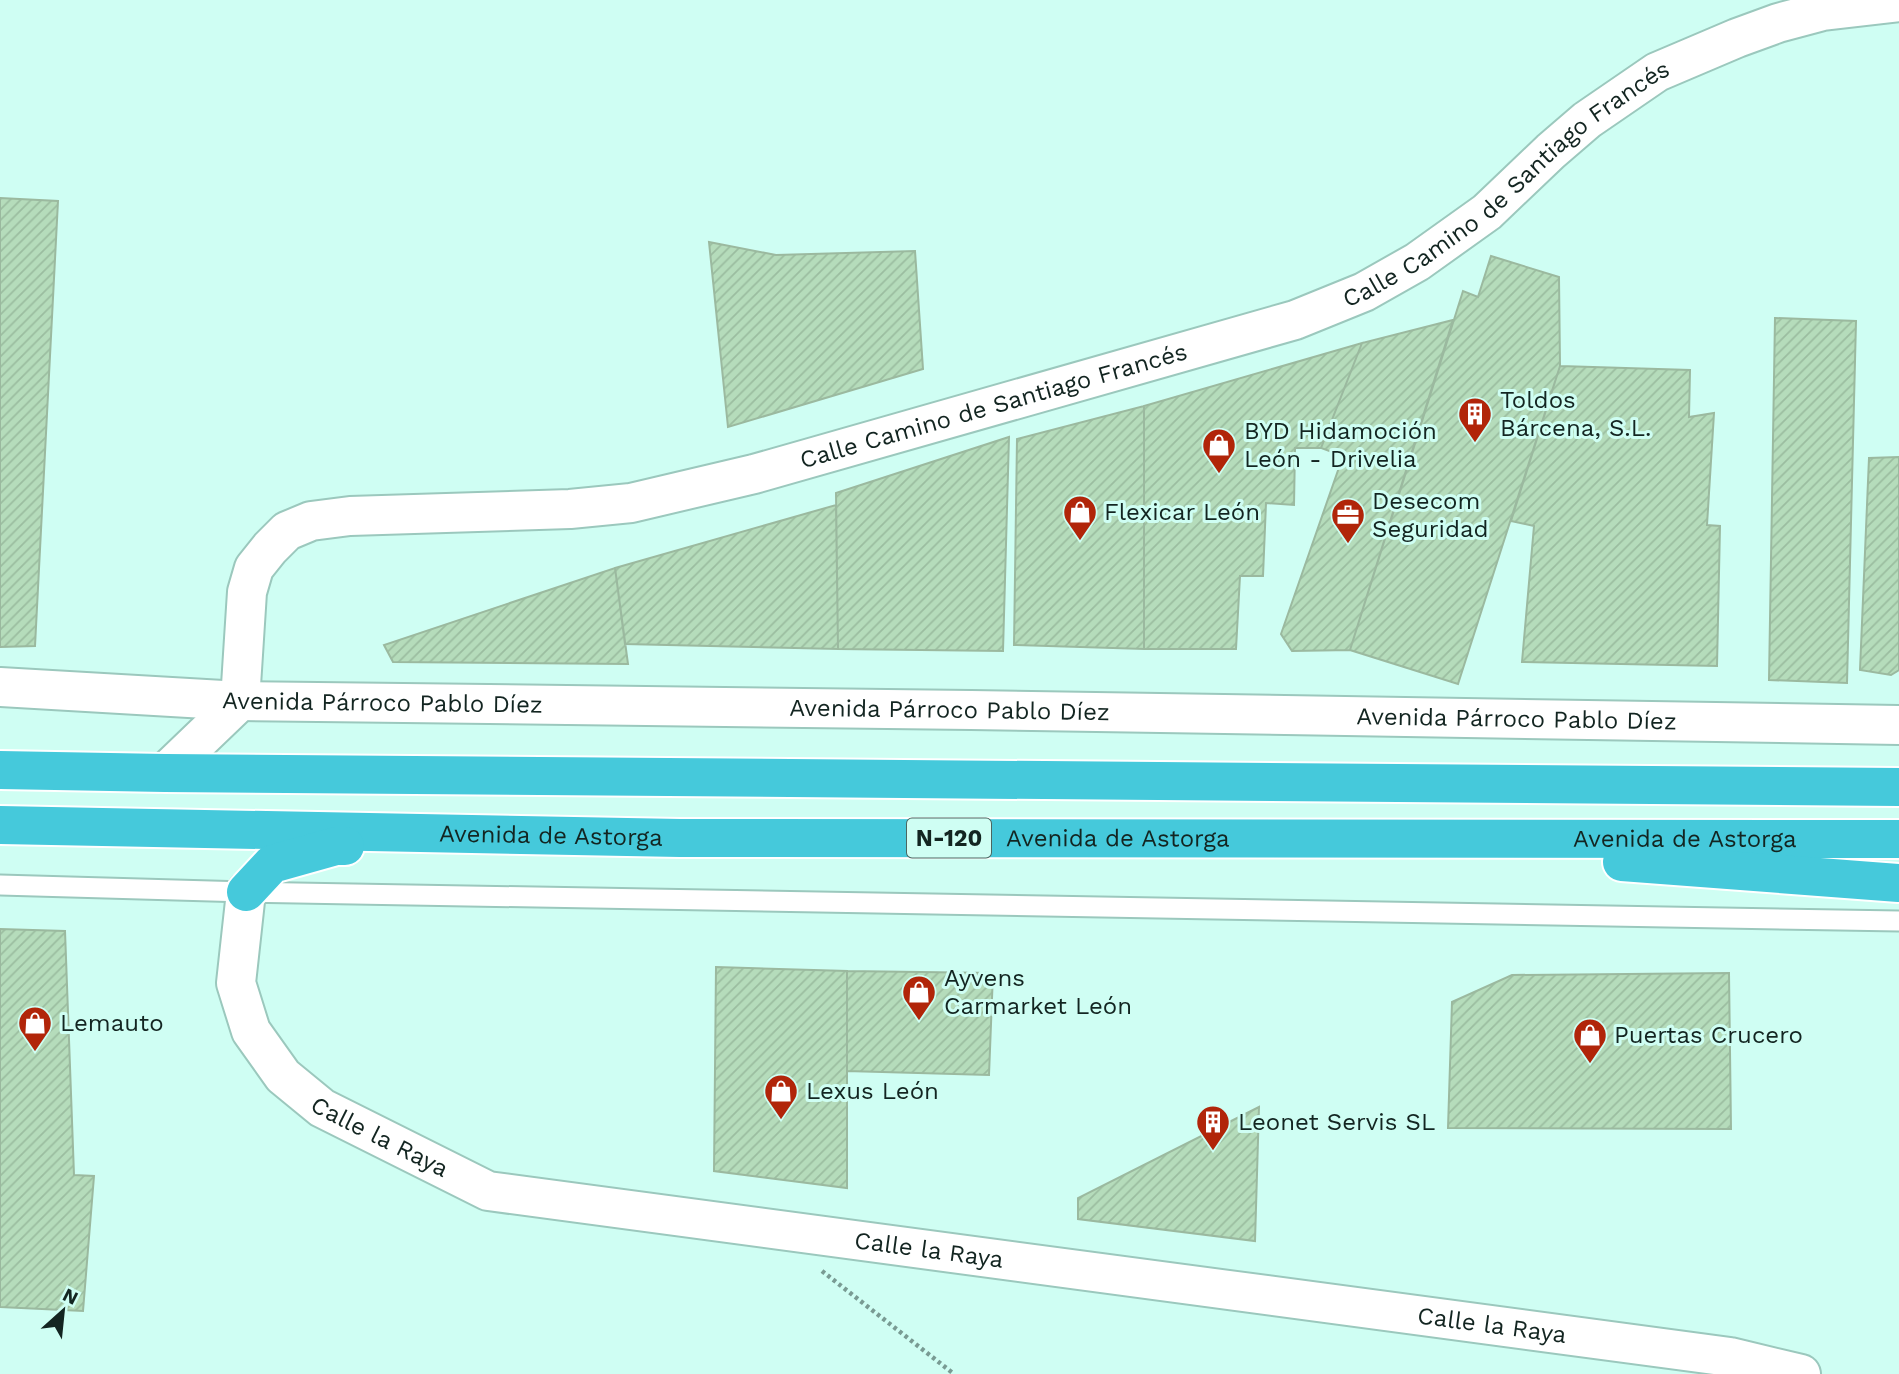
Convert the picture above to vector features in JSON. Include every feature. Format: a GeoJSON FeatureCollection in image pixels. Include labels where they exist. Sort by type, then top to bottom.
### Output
{"type":"FeatureCollection","features":[{"type":"Feature","properties":{"kind":"highway"},"geometry":{"type":"LineString","coordinates":[[0,770],[165,774],[1899,787]]}},
{"type":"Feature","properties":{"kind":"highway","name":"Avenida de Astorga"},"geometry":{"type":"LineString","coordinates":[[0,825],[680,838],[1899,839]]}},
{"type":"Feature","properties":{"kind":"highway"},"geometry":{"type":"LineString","coordinates":[[246,892],[272,864],[337,846],[680,838]]}},
{"type":"Feature","properties":{"kind":"highway"},"geometry":{"type":"LineString","coordinates":[[1303,839],[1899,883]]}},
{"type":"Feature","properties":{"kind":"street","name":"Calle Camino de Santiago Francés"},"geometry":{"type":"LineString","coordinates":[[240,701],[247,592],[254,568],[287,531],[311,521],[350,516],[570,509],[631,503],[754,474],[1295,320],[1364,292],[1417,262],[1487,212],[1587,120],[1657,72],[1778,23],[1823,11],[1899,2]]}},
{"type":"Feature","properties":{"kind":"street","name":"Avenida Párroco Pablo Díez"},"geometry":{"type":"LineString","coordinates":[[0,687],[240,701],[1899,724]]}},
{"type":"Feature","properties":{"kind":"street"},"geometry":{"type":"LineString","coordinates":[[165,774],[240,701]]}},
{"type":"Feature","properties":{"kind":"street","name":"Calle la Raya"},"geometry":{"type":"LineString","coordinates":[[246,892],[236,983],[251,1031],[283,1076],[322,1108],[488,1191],[1730,1357],[1801,1374]]}},
{"type":"Feature","properties":{"kind":"lane"},"geometry":{"type":"LineString","coordinates":[[0,885],[246,892],[1899,921]]}},
{"type":"Feature","properties":{"kind":"path"},"geometry":{"type":"LineString","coordinates":[[818,1268],[954,1374]]}},
{"type":"Feature","properties":{"kind":"building"},"geometry":{"type":"Polygon","coordinates":[[[0,198],[58,201],[35,646],[0,647],[0,198]]]}},
{"type":"Feature","properties":{"kind":"building"},"geometry":{"type":"Polygon","coordinates":[[[709,242],[776,255],[915,251],[923,369],[728,427],[709,242]]]}},
{"type":"Feature","properties":{"kind":"building","name":"Toldos Bárcena, S.L."},"geometry":{"type":"Polygon","coordinates":[[[1491,256],[1559,277],[1560,366],[1458,684],[1350,650],[1463,291],[1478,297],[1491,256]]]}},
{"type":"Feature","properties":{"kind":"building"},"geometry":{"type":"Polygon","coordinates":[[[1775,318],[1856,321],[1847,683],[1769,680],[1775,318]]]}},
{"type":"Feature","properties":{"kind":"building","name":"Desecom Seguridad"},"geometry":{"type":"Polygon","coordinates":[[[1453,320],[1350,650],[1292,651],[1281,634],[1343,456],[1321,448],[1362,343],[1453,320]]]}},
{"type":"Feature","properties":{"kind":"building","name":"BYD Hidamoción León - Drivelia"},"geometry":{"type":"Polygon","coordinates":[[[1362,343],[1321,448],[1295,448],[1294,505],[1266,503],[1263,576],[1240,576],[1236,649],[1144,649],[1144,406],[1362,343]]]}},
{"type":"Feature","properties":{"kind":"building"},"geometry":{"type":"Polygon","coordinates":[[[1560,366],[1690,370],[1689,417],[1714,413],[1707,525],[1720,526],[1717,666],[1522,662],[1534,526],[1511,521],[1560,366]]]}},
{"type":"Feature","properties":{"kind":"building","name":"Flexicar León"},"geometry":{"type":"Polygon","coordinates":[[[1144,406],[1144,649],[1014,645],[1017,439],[1144,406]]]}},
{"type":"Feature","properties":{"kind":"building"},"geometry":{"type":"Polygon","coordinates":[[[1009,437],[1003,651],[838,649],[836,493],[1009,437]]]}},
{"type":"Feature","properties":{"kind":"building"},"geometry":{"type":"Polygon","coordinates":[[[1899,457],[1899,670],[1891,675],[1860,670],[1869,458],[1899,457]]]}},
{"type":"Feature","properties":{"kind":"building"},"geometry":{"type":"Polygon","coordinates":[[[836,505],[838,649],[625,644],[615,568],[836,505]]]}},
{"type":"Feature","properties":{"kind":"building"},"geometry":{"type":"Polygon","coordinates":[[[615,568],[628,664],[393,662],[384,645],[615,568]]]}},
{"type":"Feature","properties":{"kind":"building","name":"Lemauto"},"geometry":{"type":"Polygon","coordinates":[[[0,929],[65,931],[74,1175],[94,1176],[83,1311],[0,1307],[0,929]]]}},
{"type":"Feature","properties":{"kind":"building","name":"Lexus León"},"geometry":{"type":"Polygon","coordinates":[[[716,967],[847,971],[847,1188],[714,1171],[716,967]]]}},
{"type":"Feature","properties":{"kind":"building","name":"Ayvens Carmarket León"},"geometry":{"type":"Polygon","coordinates":[[[847,971],[993,973],[989,1075],[847,1071],[847,971]]]}},
{"type":"Feature","properties":{"kind":"building","name":"Puertas Crucero"},"geometry":{"type":"Polygon","coordinates":[[[1729,973],[1731,1129],[1448,1128],[1452,1002],[1512,975],[1729,973]]]}},
{"type":"Feature","properties":{"kind":"building","name":"Leonet Servis SL"},"geometry":{"type":"Polygon","coordinates":[[[1259,1107],[1255,1241],[1078,1219],[1078,1198],[1259,1107]]]}},
{"type":"Feature","properties":{"kind":"place","name":"Toldos Bárcena, S.L."},"geometry":{"type":"Point","coordinates":[1475,444]}},
{"type":"Feature","properties":{"kind":"place","name":"BYD Hidamoción León - Drivelia"},"geometry":{"type":"Point","coordinates":[1219,475]}},
{"type":"Feature","properties":{"kind":"place","name":"Flexicar León"},"geometry":{"type":"Point","coordinates":[1080,542]}},
{"type":"Feature","properties":{"kind":"place","name":"Desecom Seguridad"},"geometry":{"type":"Point","coordinates":[1348,545]}},
{"type":"Feature","properties":{"kind":"place","name":"Ayvens Carmarket León"},"geometry":{"type":"Point","coordinates":[919,1022]}},
{"type":"Feature","properties":{"kind":"place","name":"Lemauto"},"geometry":{"type":"Point","coordinates":[35,1053]}},
{"type":"Feature","properties":{"kind":"place","name":"Puertas Crucero"},"geometry":{"type":"Point","coordinates":[1590,1065]}},
{"type":"Feature","properties":{"kind":"place","name":"Lexus León"},"geometry":{"type":"Point","coordinates":[781,1121]}},
{"type":"Feature","properties":{"kind":"place","name":"Leonet Servis SL"},"geometry":{"type":"Point","coordinates":[1213,1152]}}]}
